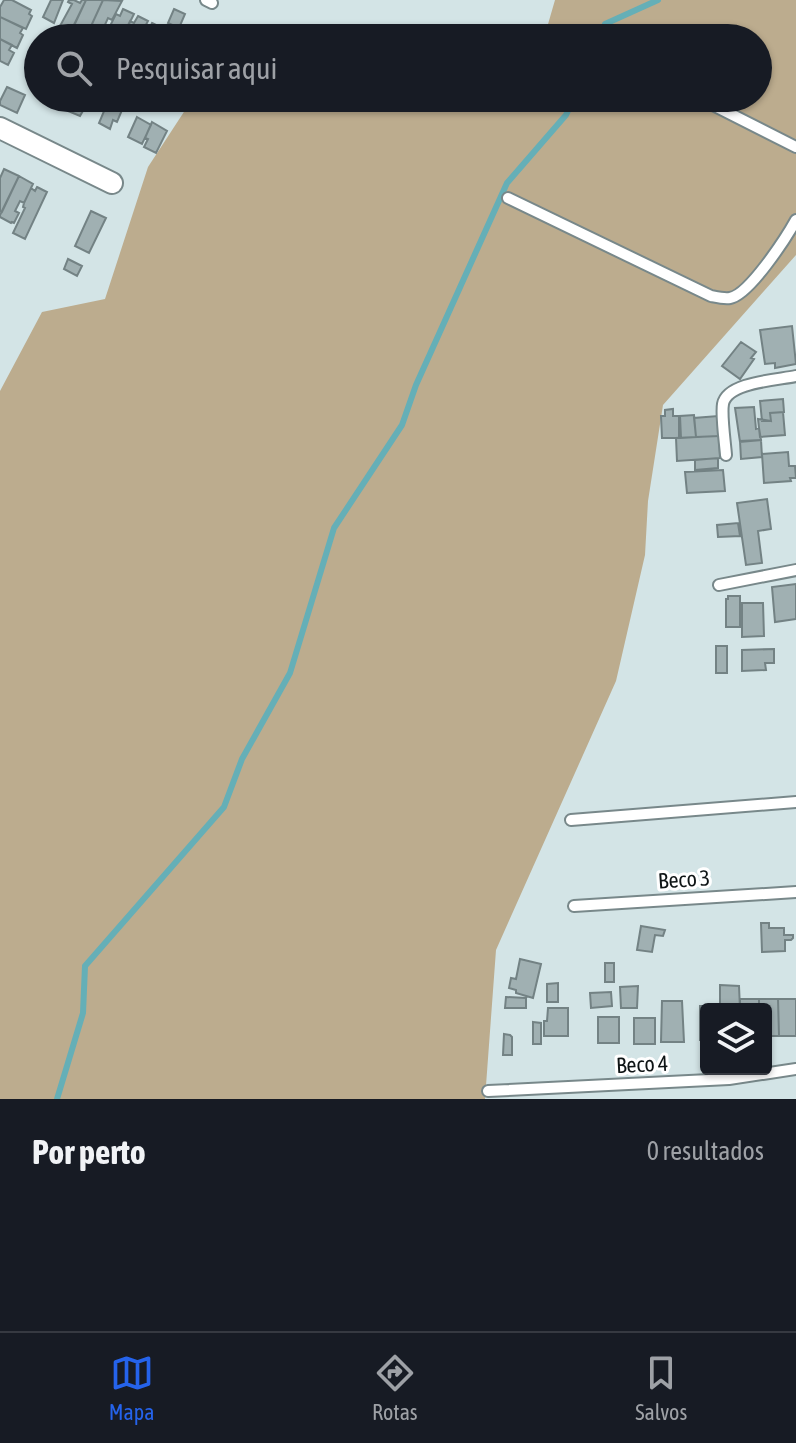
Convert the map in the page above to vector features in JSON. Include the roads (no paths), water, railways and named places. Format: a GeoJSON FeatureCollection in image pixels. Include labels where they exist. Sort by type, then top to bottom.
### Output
{"type":"FeatureCollection","features":[{"type":"Feature","properties":{"kind":"street"},"geometry":{"type":"LineString","coordinates":[[0,128],[112,183]]}},
{"type":"Feature","properties":{"kind":"lane"},"geometry":{"type":"LineString","coordinates":[[727,112],[796,147]]}},
{"type":"Feature","properties":{"kind":"lane"},"geometry":{"type":"LineString","coordinates":[[508,198],[711,296],[729,299],[744,292],[796,220]]}},
{"type":"Feature","properties":{"kind":"lane"},"geometry":{"type":"LineString","coordinates":[[726,455],[723,403],[730,392],[796,376]]}},
{"type":"Feature","properties":{"kind":"lane"},"geometry":{"type":"LineString","coordinates":[[719,585],[796,570]]}},
{"type":"Feature","properties":{"kind":"lane"},"geometry":{"type":"LineString","coordinates":[[571,820],[796,802]]}},
{"type":"Feature","properties":{"kind":"lane","name":"Beco 3"},"geometry":{"type":"LineString","coordinates":[[574,906],[796,892]]}},
{"type":"Feature","properties":{"kind":"lane","name":"Beco 4"},"geometry":{"type":"LineString","coordinates":[[488,1091],[729,1079],[796,1069]]}},
{"type":"Feature","properties":{"kind":"waterway"},"geometry":{"type":"LineString","coordinates":[[605,24],[658,0]]}},
{"type":"Feature","properties":{"kind":"waterway"},"geometry":{"type":"LineString","coordinates":[[57,1099],[83,1013],[85,966],[224,807],[242,759],[290,673],[334,528],[402,425],[416,385],[507,183],[567,112]]}}]}
